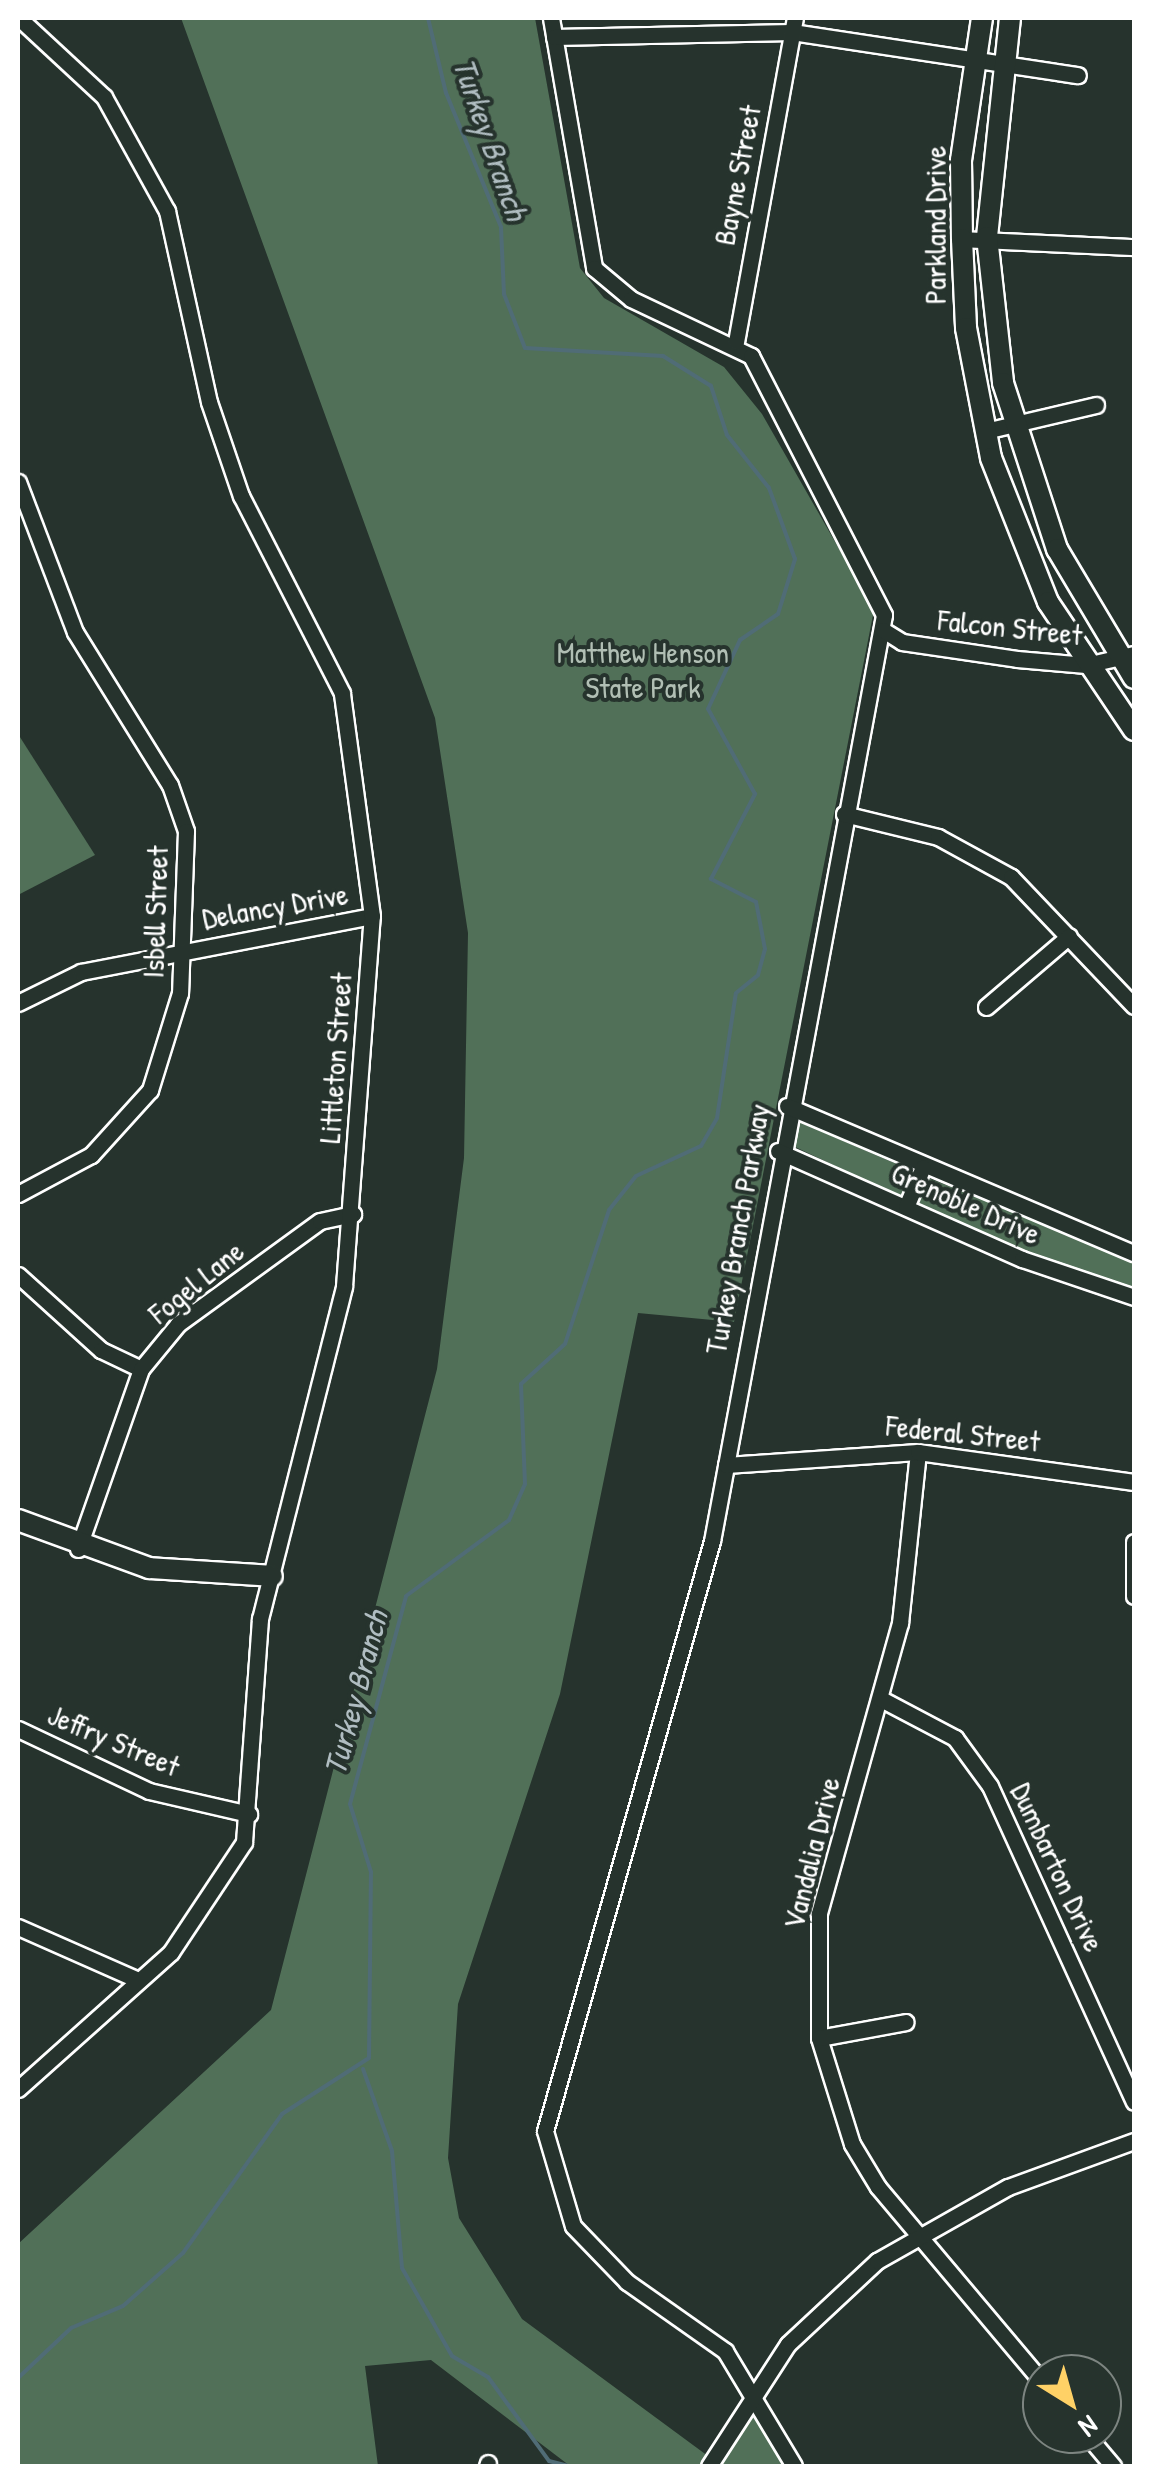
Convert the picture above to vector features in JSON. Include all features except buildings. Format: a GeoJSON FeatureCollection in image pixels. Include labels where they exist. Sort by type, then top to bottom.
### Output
{"type":"FeatureCollection","features":[{"type":"Feature","properties":{"kind":"street","name":"Littleton Street"},"geometry":{"type":"LineString","coordinates":[[18,18],[104,97],[167,210],[209,402],[241,496],[342,694],[372,916],[353,1214],[329,1368],[272,1576],[252,1673],[249,1814],[234,1868],[202,1916],[18,2089]]}},
{"type":"Feature","properties":{"kind":"street","name":"Turkey Branch Parkway"},"geometry":{"type":"LineString","coordinates":[[551,18],[594,268],[632,299],[736,342],[766,379],[880,601],[882,630],[778,1151],[726,1464],[685,1645],[546,2131],[573,2226],[627,2282],[699,2325],[752,2390],[794,2466]]}},
{"type":"Feature","properties":{"kind":"street","name":"Parkland Drive"},"geometry":{"type":"LineString","coordinates":[[982,18],[974,57],[962,239],[985,431],[1014,525],[1086,665],[1134,730]]}},
{"type":"Feature","properties":{"kind":"street","name":"Parkland Drive"},"geometry":{"type":"LineString","coordinates":[[1010,18],[1001,61],[987,236],[990,312],[1015,425],[1057,548],[1127,658],[1134,678]]}},
{"type":"Feature","properties":{"kind":"street"},"geometry":{"type":"LineString","coordinates":[[554,37],[794,25],[1078,75]]}},
{"type":"Feature","properties":{"kind":"street","name":"Bayne Street"},"geometry":{"type":"LineString","coordinates":[[736,342],[794,25]]}},
{"type":"Feature","properties":{"kind":"street"},"geometry":{"type":"LineString","coordinates":[[962,239],[987,236],[1134,247]]}},
{"type":"Feature","properties":{"kind":"street"},"geometry":{"type":"LineString","coordinates":[[985,431],[1096,405]]}},
{"type":"Feature","properties":{"kind":"street","name":"Isbell Street"},"geometry":{"type":"LineString","coordinates":[[18,482],[76,632],[180,805],[170,1047],[150,1090],[90,1155],[18,1194]]}},
{"type":"Feature","properties":{"kind":"street","name":"Falcon Street"},"geometry":{"type":"LineString","coordinates":[[882,630],[902,642],[1086,665],[1127,658]]}},
{"type":"Feature","properties":{"kind":"street"},"geometry":{"type":"LineString","coordinates":[[844,814],[978,856],[1069,936],[1134,1006]]}},
{"type":"Feature","properties":{"kind":"street","name":"Delancy Drive"},"geometry":{"type":"LineString","coordinates":[[18,1004],[80,972],[372,916]]}},
{"type":"Feature","properties":{"kind":"street"},"geometry":{"type":"LineString","coordinates":[[986,1007],[1069,936]]}},
{"type":"Feature","properties":{"kind":"street","name":"Grenoble Drive"},"geometry":{"type":"LineString","coordinates":[[787,1106],[1134,1253]]}},
{"type":"Feature","properties":{"kind":"street","name":"Grenoble Drive"},"geometry":{"type":"LineString","coordinates":[[778,1151],[906,1207],[1134,1297]]}},
{"type":"Feature","properties":{"kind":"street"},"geometry":{"type":"LineString","coordinates":[[906,1207],[924,1167]]}},
{"type":"Feature","properties":{"kind":"street","name":"Fogel Lane"},"geometry":{"type":"LineString","coordinates":[[78,1549],[141,1369],[223,1290],[320,1222],[353,1214]]}},
{"type":"Feature","properties":{"kind":"street"},"geometry":{"type":"LineString","coordinates":[[18,1274],[101,1350],[141,1369]]}},
{"type":"Feature","properties":{"kind":"street","name":"Federal Street"},"geometry":{"type":"LineString","coordinates":[[726,1464],[918,1452],[1134,1482]]}},
{"type":"Feature","properties":{"kind":"street","name":"Vandalia Drive"},"geometry":{"type":"LineString","coordinates":[[918,1452],[910,1563],[881,1699],[819,1914],[818,2038],[852,2144],[918,2234],[1022,2358]]}},
{"type":"Feature","properties":{"kind":"street"},"geometry":{"type":"LineString","coordinates":[[18,1520],[78,1549],[149,1568],[272,1576]]}},
{"type":"Feature","properties":{"kind":"street"},"geometry":{"type":"LineString","coordinates":[[1134,1542],[1134,1596]]}},
{"type":"Feature","properties":{"kind":"street","name":"Dumbarton Drive"},"geometry":{"type":"LineString","coordinates":[[881,1699],[954,1738],[990,1786],[1134,2102]]}},
{"type":"Feature","properties":{"kind":"street","name":"Jeffry Street"},"geometry":{"type":"LineString","coordinates":[[18,1729],[150,1791],[249,1814]]}},
{"type":"Feature","properties":{"kind":"street"},"geometry":{"type":"LineString","coordinates":[[18,1927],[138,1980]]}},
{"type":"Feature","properties":{"kind":"street"},"geometry":{"type":"LineString","coordinates":[[818,2038],[906,2022]]}},
{"type":"Feature","properties":{"kind":"street"},"geometry":{"type":"LineString","coordinates":[[709,2466],[752,2390],[834,2296],[918,2234],[1008,2186],[1134,2141]]}},
{"type":"Feature","properties":{"kind":"green space","name":"Matthew Henson State Park"},"geometry":{"type":"Polygon","coordinates":[[[181,18],[535,18],[580,268],[604,298],[724,367],[762,414],[874,610],[734,1322],[638,1313],[560,1694],[458,2004],[448,2158],[459,2218],[522,2319],[712,2459],[752,2390],[794,2466],[570,2466],[431,2360],[365,2366],[378,2466],[18,2466],[18,2244],[271,2010],[437,1369],[464,1158],[468,933],[435,718],[181,18]]]}},
{"type":"Feature","properties":{"kind":"green space"},"geometry":{"type":"Polygon","coordinates":[[[18,734],[95,855],[18,895],[18,734]]]}},
{"type":"Feature","properties":{"kind":"green space"},"geometry":{"type":"Polygon","coordinates":[[[797,1121],[913,1171],[901,1197],[791,1145],[797,1121]]]}},
{"type":"Feature","properties":{"kind":"green space"},"geometry":{"type":"Polygon","coordinates":[[[928,1178],[1134,1258],[1134,1289],[1051,1265],[915,1203],[928,1178]]]}},
{"type":"Feature","properties":{"kind":"waterway","name":"Turkey Branch"},"geometry":{"type":"LineString","coordinates":[[18,2378],[71,2328],[123,2306],[183,2253],[282,2114],[369,2058],[371,1872],[350,1804],[406,1596],[509,1520],[525,1484],[521,1384],[565,1344],[609,1210],[636,1176],[701,1146],[717,1118],[736,993],[758,975],[765,949],[756,902],[711,879],[755,794],[708,709],[740,640],[778,614],[795,559],[769,488],[727,435],[711,386],[663,356],[525,348],[504,294],[501,227],[446,93],[428,18]]}},
{"type":"Feature","properties":{"kind":"waterway"},"geometry":{"type":"LineString","coordinates":[[363,2069],[392,2151],[402,2268],[452,2356],[488,2377],[549,2461],[569,2466]]}}]}
